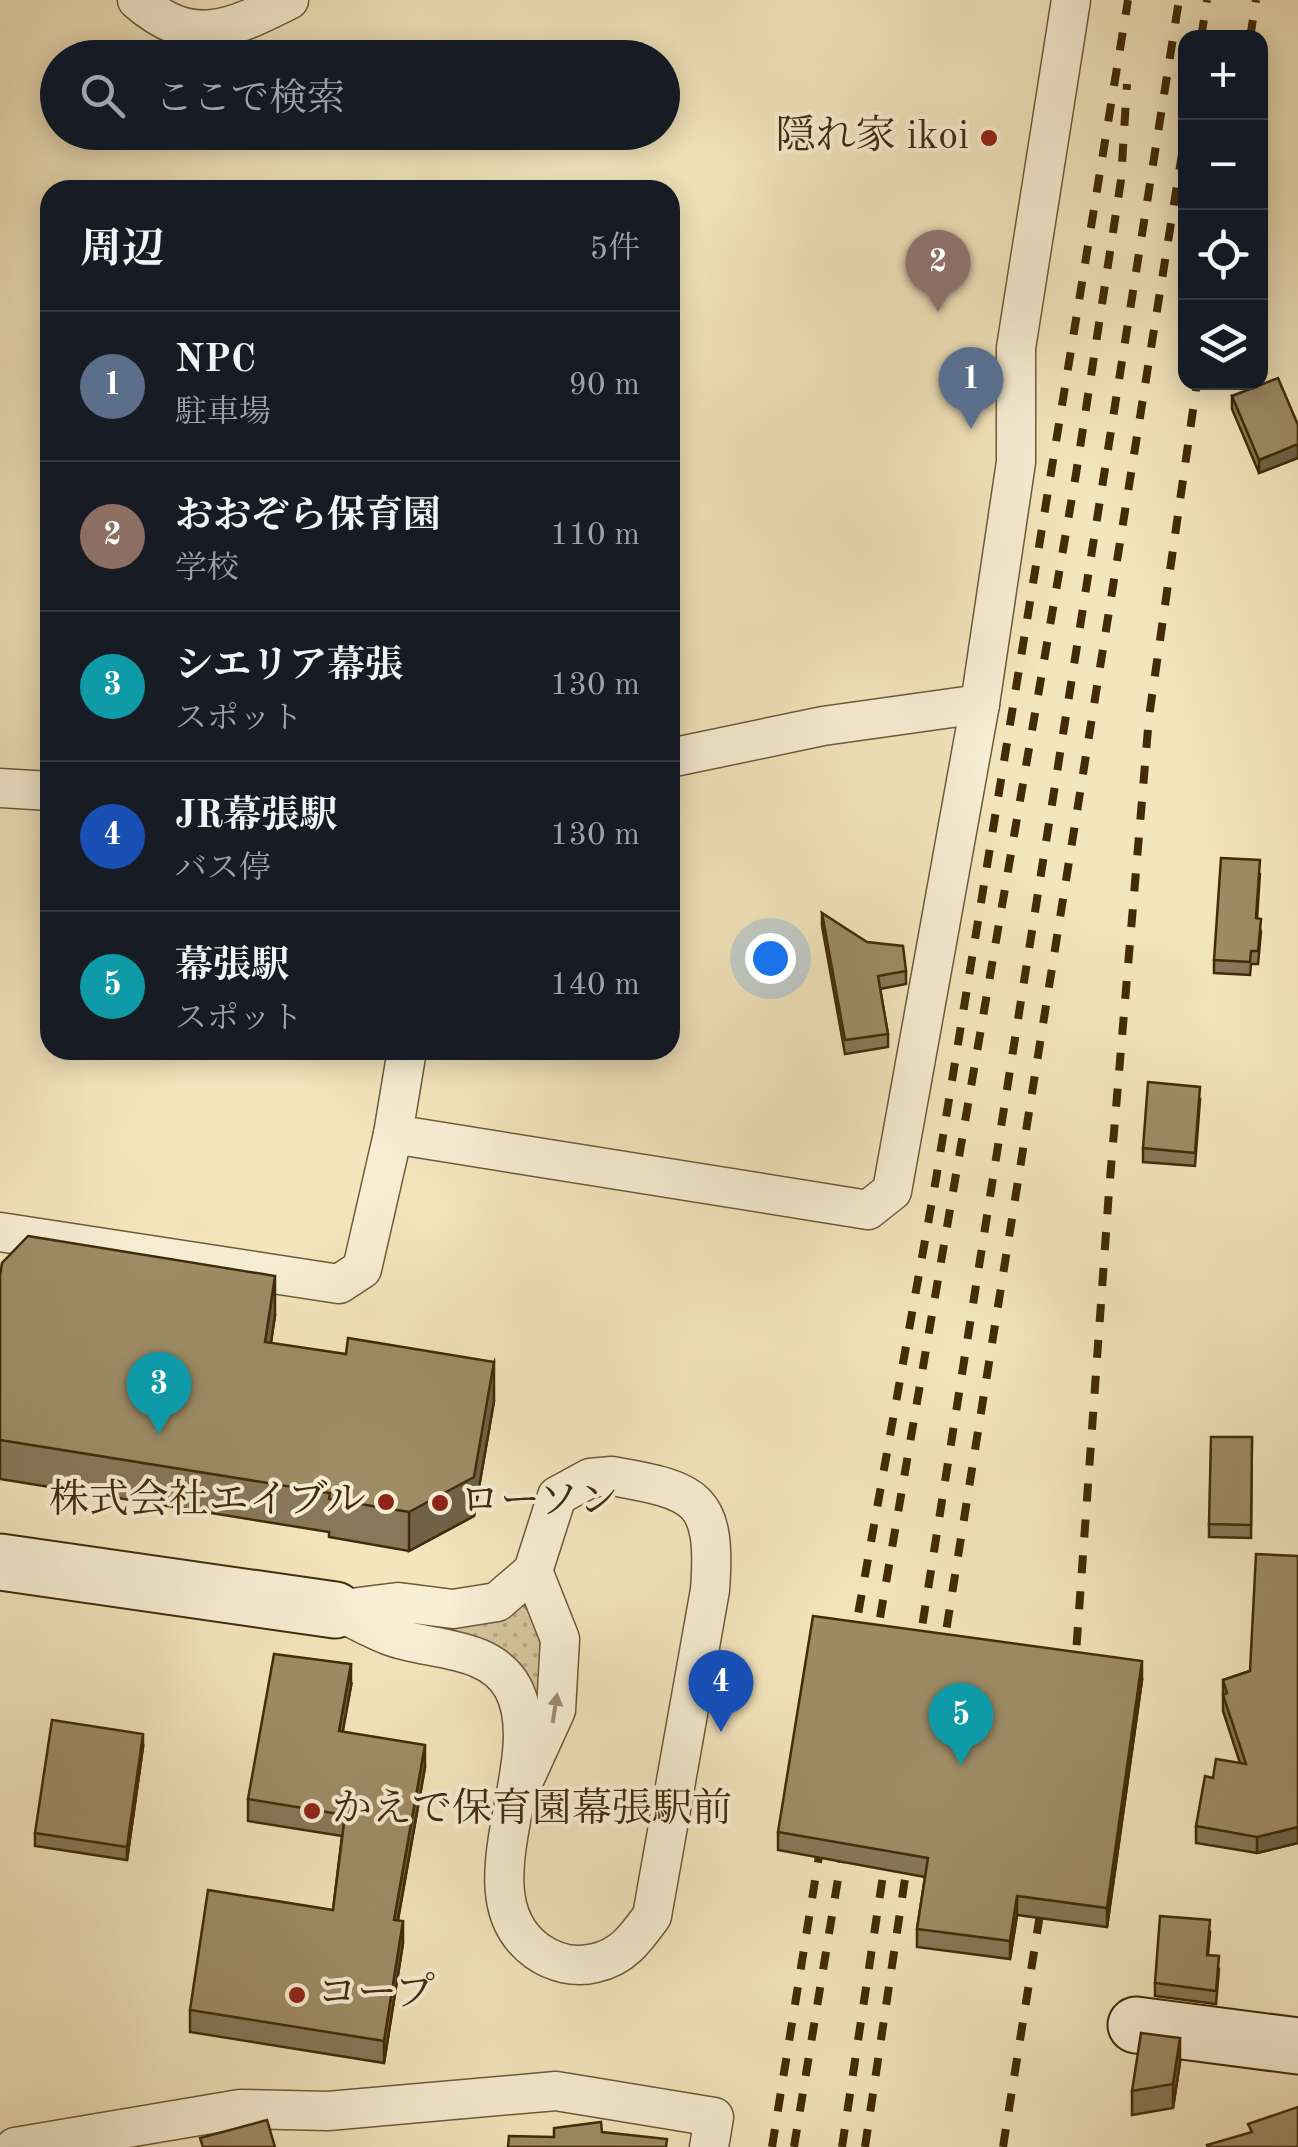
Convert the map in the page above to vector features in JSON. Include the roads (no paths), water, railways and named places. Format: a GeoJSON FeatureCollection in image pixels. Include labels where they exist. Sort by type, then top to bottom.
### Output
{"type":"FeatureCollection","features":[{"type":"Feature","properties":{"kind":"street"},"geometry":{"type":"LineString","coordinates":[[137,0],[174,27],[207,31],[237,24],[289,0]]}},
{"type":"Feature","properties":{"kind":"street"},"geometry":{"type":"LineString","coordinates":[[394,1134],[868,1210],[892,1191],[980,704],[1016,462],[1016,348],[1072,0]]}},
{"type":"Feature","properties":{"kind":"street"},"geometry":{"type":"LineString","coordinates":[[680,756],[823,726],[980,704]]}},
{"type":"Feature","properties":{"kind":"street"},"geometry":{"type":"LineString","coordinates":[[0,788],[40,790]]}},
{"type":"Feature","properties":{"kind":"street"},"geometry":{"type":"LineString","coordinates":[[0,1232],[339,1284],[362,1269],[394,1134],[406,1060]]}},
{"type":"Feature","properties":{"kind":"street"},"geometry":{"type":"LineString","coordinates":[[0,1562],[335,1610],[398,1602],[472,1607],[496,1602],[533,1571],[558,1496],[590,1478],[612,1476],[672,1486],[695,1501],[713,1544],[710,1590],[660,1879],[652,1916],[634,1942],[616,1956],[592,1964],[570,1965],[549,1960],[518,1932],[504,1878],[524,1736],[512,1687],[494,1668],[475,1656],[392,1637],[335,1610]]}},
{"type":"Feature","properties":{"kind":"street"},"geometry":{"type":"LineString","coordinates":[[515,1796],[556,1710],[560,1639],[533,1571]]}},
{"type":"Feature","properties":{"kind":"street"},"geometry":{"type":"LineString","coordinates":[[1136,2025],[1298,2046]]}},
{"type":"Feature","properties":{"kind":"street"},"geometry":{"type":"LineString","coordinates":[[15,2147],[240,2109],[342,2110],[556,2091],[711,2132]]}},
{"type":"Feature","properties":{"kind":"railway"},"geometry":{"type":"LineString","coordinates":[[852,1648],[936,1179],[1128,0]]}},
{"type":"Feature","properties":{"kind":"railway"},"geometry":{"type":"LineString","coordinates":[[917,1659],[1179,0]]}},
{"type":"Feature","properties":{"kind":"railway"},"geometry":{"type":"LineString","coordinates":[[1202,30],[1207,0]]}},
{"type":"Feature","properties":{"kind":"railway"},"geometry":{"type":"LineString","coordinates":[[1251,30],[1256,0]]}},
{"type":"Feature","properties":{"kind":"railway"},"geometry":{"type":"LineString","coordinates":[[874,1653],[1076,474],[1121,180],[1127,84]]}},
{"type":"Feature","properties":{"kind":"railway"},"geometry":{"type":"LineString","coordinates":[[941,1663],[1178,179]]}},
{"type":"Feature","properties":{"kind":"railway"},"geometry":{"type":"LineString","coordinates":[[1074,1681],[1109,1191],[1149,717],[1196,390]]}},
{"type":"Feature","properties":{"kind":"railway"},"geometry":{"type":"LineString","coordinates":[[772,2147],[823,1831]]}},
{"type":"Feature","properties":{"kind":"railway"},"geometry":{"type":"LineString","coordinates":[[794,2147],[845,1836]]}},
{"type":"Feature","properties":{"kind":"railway"},"geometry":{"type":"LineString","coordinates":[[842,2147],[888,1842]]}},
{"type":"Feature","properties":{"kind":"railway"},"geometry":{"type":"LineString","coordinates":[[865,2147],[910,1845]]}},
{"type":"Feature","properties":{"kind":"railway"},"geometry":{"type":"LineString","coordinates":[[1003,2147],[1044,1889]]}},
{"type":"Feature","properties":{"kind":"place","name":"隠れ家 ikoi"},"geometry":{"type":"Point","coordinates":[989,138]}},
{"type":"Feature","properties":{"kind":"place","name":"おおぞら保育園"},"geometry":{"type":"Point","coordinates":[938,312]}},
{"type":"Feature","properties":{"kind":"place","name":"NPC"},"geometry":{"type":"Point","coordinates":[971,429]}},
{"type":"Feature","properties":{"kind":"place","name":"シエリア幕張"},"geometry":{"type":"Point","coordinates":[159,1434]}},
{"type":"Feature","properties":{"kind":"place","name":"株式会社エイブル"},"geometry":{"type":"Point","coordinates":[386,1502]}},
{"type":"Feature","properties":{"kind":"place","name":"ローソン"},"geometry":{"type":"Point","coordinates":[440,1503]}},
{"type":"Feature","properties":{"kind":"place","name":"JR幕張駅"},"geometry":{"type":"Point","coordinates":[721,1732]}},
{"type":"Feature","properties":{"kind":"place","name":"幕張駅"},"geometry":{"type":"Point","coordinates":[961,1765]}},
{"type":"Feature","properties":{"kind":"place","name":"かえで保育園幕張駅前"},"geometry":{"type":"Point","coordinates":[312,1811]}},
{"type":"Feature","properties":{"kind":"place","name":"コープ"},"geometry":{"type":"Point","coordinates":[297,1995]}}]}
